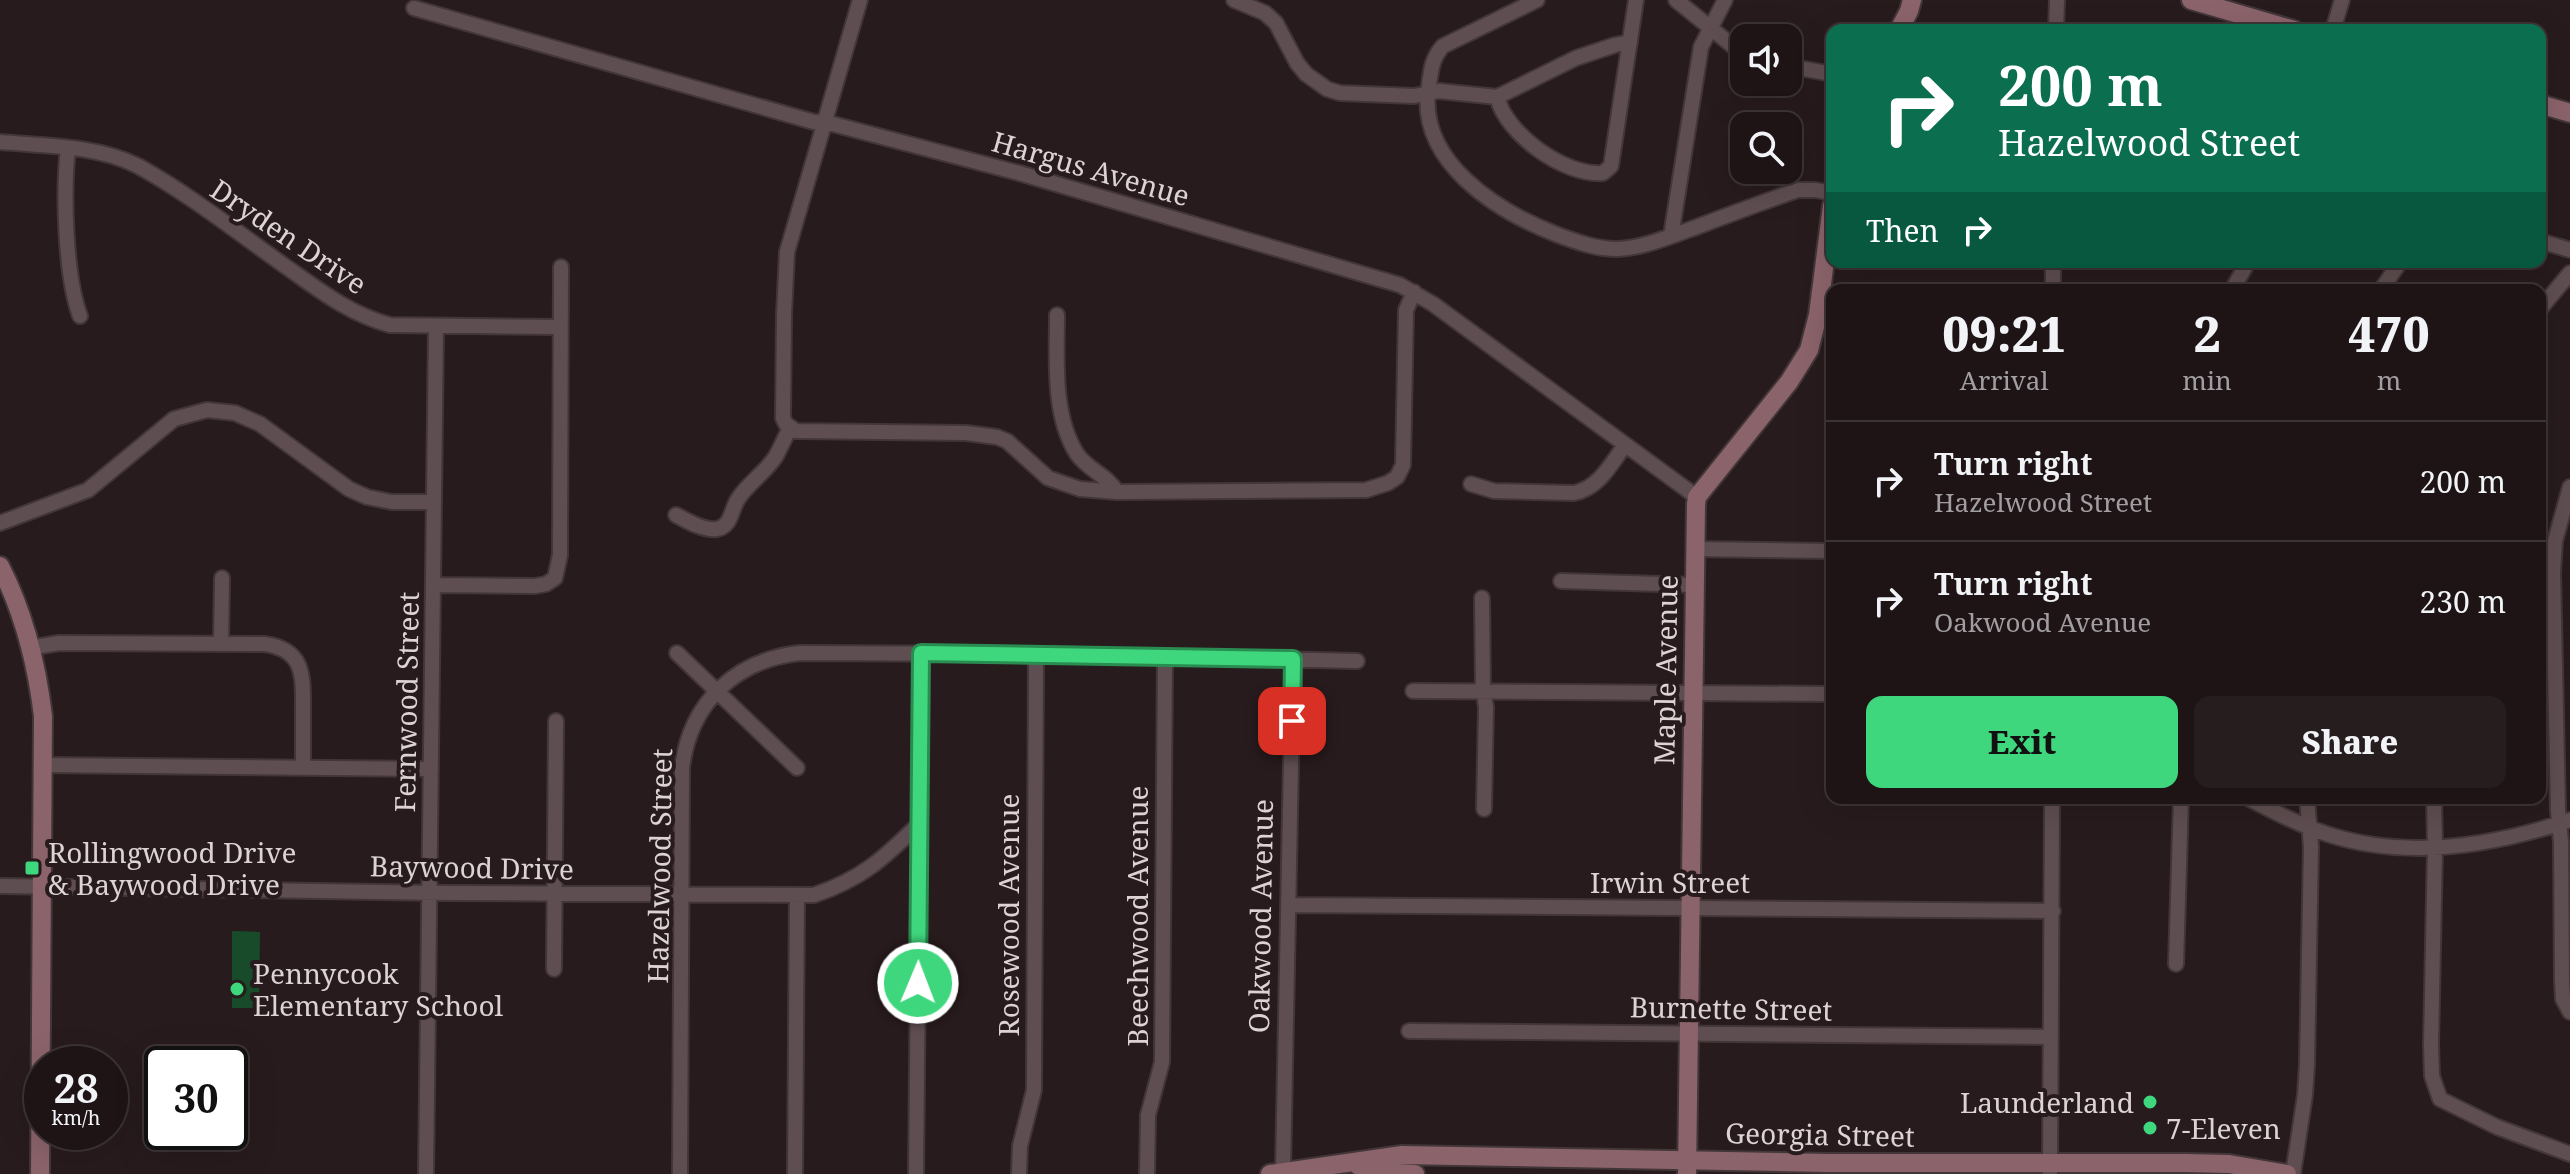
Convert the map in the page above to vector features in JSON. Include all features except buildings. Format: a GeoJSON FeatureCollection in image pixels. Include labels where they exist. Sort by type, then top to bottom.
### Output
{"type":"FeatureCollection","features":[{"type":"Feature","properties":{"kind":"street"},"geometry":{"type":"LineString","coordinates":[[676,515],[708,528],[720,528],[727,524],[746,486],[777,454],[787,423],[783,330],[787,252],[860,0]]}},
{"type":"Feature","properties":{"kind":"street"},"geometry":{"type":"LineString","coordinates":[[1234,0],[1265,13],[1276,23],[1306,74],[1327,89],[1340,93],[1414,96],[1439,91],[1497,97],[1576,58],[1630,42]]}},
{"type":"Feature","properties":{"kind":"street"},"geometry":{"type":"LineString","coordinates":[[1537,0],[1443,46],[1434,56],[1427,92],[1436,142],[1469,183],[1491,202],[1518,218],[1581,244],[1632,248],[1798,190],[1826,192]]}},
{"type":"Feature","properties":{"kind":"street"},"geometry":{"type":"LineString","coordinates":[[1497,97],[1508,122],[1528,142],[1582,172],[1603,173],[1611,166],[1636,0]]}},
{"type":"Feature","properties":{"kind":"street"},"geometry":{"type":"LineString","coordinates":[[1676,0],[1730,44]]}},
{"type":"Feature","properties":{"kind":"street"},"geometry":{"type":"LineString","coordinates":[[1671,236],[1701,47],[1725,0]]}},
{"type":"Feature","properties":{"kind":"street"},"geometry":{"type":"LineString","coordinates":[[1902,24],[1912,0]]}},
{"type":"Feature","properties":{"kind":"street"},"geometry":{"type":"LineString","coordinates":[[2056,24],[2057,0]]}},
{"type":"Feature","properties":{"kind":"street"},"geometry":{"type":"LineString","coordinates":[[2191,0],[2273,24]]}},
{"type":"Feature","properties":{"kind":"street"},"geometry":{"type":"LineString","coordinates":[[2335,24],[2342,0]]}},
{"type":"Feature","properties":{"kind":"street","name":"Hargus Avenue"},"geometry":{"type":"LineString","coordinates":[[414,8],[814,122],[825,122],[1019,173],[1370,276],[1414,292],[1697,497]]}},
{"type":"Feature","properties":{"kind":"street"},"geometry":{"type":"LineString","coordinates":[[1802,69],[1826,73]]}},
{"type":"Feature","properties":{"kind":"street"},"geometry":{"type":"LineString","coordinates":[[2546,106],[2570,113]]}},
{"type":"Feature","properties":{"kind":"street","name":"Dryden Drive"},"geometry":{"type":"LineString","coordinates":[[0,142],[104,154],[136,165],[365,319],[390,325],[436,327],[560,327]]}},
{"type":"Feature","properties":{"kind":"street"},"geometry":{"type":"LineString","coordinates":[[68,148],[65,182],[72,295],[80,316]]}},
{"type":"Feature","properties":{"kind":"street"},"geometry":{"type":"LineString","coordinates":[[2546,243],[2570,250]]}},
{"type":"Feature","properties":{"kind":"street"},"geometry":{"type":"LineString","coordinates":[[1697,497],[1789,382],[1809,350],[1818,315],[1826,253]]}},
{"type":"Feature","properties":{"kind":"street"},"geometry":{"type":"LineString","coordinates":[[433,585],[535,586],[555,578],[560,555],[561,267]]}},
{"type":"Feature","properties":{"kind":"street"},"geometry":{"type":"LineString","coordinates":[[2546,302],[2570,273]]}},
{"type":"Feature","properties":{"kind":"street"},"geometry":{"type":"LineString","coordinates":[[787,423],[802,432],[954,433],[997,437],[1007,441],[1048,478],[1080,489],[1117,492],[1366,490],[1388,483],[1400,473],[1403,465],[1406,310],[1414,292]]}},
{"type":"Feature","properties":{"kind":"street"},"geometry":{"type":"LineString","coordinates":[[1057,315],[1057,386],[1065,424],[1079,457],[1110,481],[1117,492]]}},
{"type":"Feature","properties":{"kind":"street","name":"Fernwood Street"},"geometry":{"type":"LineString","coordinates":[[426,1174],[436,327]]}},
{"type":"Feature","properties":{"kind":"street"},"geometry":{"type":"LineString","coordinates":[[0,523],[88,490],[174,419],[207,410],[235,413],[260,424],[349,489],[367,497],[392,502],[434,502]]}},
{"type":"Feature","properties":{"kind":"street"},"geometry":{"type":"LineString","coordinates":[[1471,484],[1494,491],[1584,491],[1601,477],[1625,445]]}},
{"type":"Feature","properties":{"kind":"street"},"geometry":{"type":"LineString","coordinates":[[2570,487],[2555,541],[2553,572],[2565,822],[2562,980],[2563,999],[2570,1012]]}},
{"type":"Feature","properties":{"kind":"street","name":"Maple Avenue"},"geometry":{"type":"LineString","coordinates":[[1687,1167],[1697,497]]}},
{"type":"Feature","properties":{"kind":"street"},"geometry":{"type":"LineString","coordinates":[[1695,549],[1826,551]]}},
{"type":"Feature","properties":{"kind":"street"},"geometry":{"type":"LineString","coordinates":[[0,566],[29,648],[41,693],[44,765],[40,1174]]}},
{"type":"Feature","properties":{"kind":"street"},"geometry":{"type":"LineString","coordinates":[[221,644],[222,578]]}},
{"type":"Feature","properties":{"kind":"street"},"geometry":{"type":"LineString","coordinates":[[1561,581],[1694,585]]}},
{"type":"Feature","properties":{"kind":"street"},"geometry":{"type":"LineString","coordinates":[[1482,598],[1486,707],[1484,809]]}},
{"type":"Feature","properties":{"kind":"street"},"geometry":{"type":"LineString","coordinates":[[29,648],[59,643],[275,645],[294,657],[303,677],[303,768]]}},
{"type":"Feature","properties":{"kind":"street"},"geometry":{"type":"LineString","coordinates":[[677,653],[797,768]]}},
{"type":"Feature","properties":{"kind":"street","name":"Hazelwood Street"},"geometry":{"type":"LineString","coordinates":[[680,1174],[682,768],[685,745],[708,700],[741,670],[780,655],[800,653],[1357,661]]}},
{"type":"Feature","properties":{"kind":"street"},"geometry":{"type":"LineString","coordinates":[[916,1174],[921,653]]}},
{"type":"Feature","properties":{"kind":"street","name":"Rosewood Avenue"},"geometry":{"type":"LineString","coordinates":[[1019,1174],[1020,1146],[1034,1090],[1036,654]]}},
{"type":"Feature","properties":{"kind":"street","name":"Beechwood Avenue"},"geometry":{"type":"LineString","coordinates":[[1147,1174],[1148,1115],[1162,1062],[1165,656]]}},
{"type":"Feature","properties":{"kind":"street","name":"Oakwood Avenue"},"geometry":{"type":"LineString","coordinates":[[1279,1173],[1286,1148],[1293,659]]}},
{"type":"Feature","properties":{"kind":"street"},"geometry":{"type":"LineString","coordinates":[[1413,691],[1826,694]]}},
{"type":"Feature","properties":{"kind":"street"},"geometry":{"type":"LineString","coordinates":[[554,969],[556,721]]}},
{"type":"Feature","properties":{"kind":"street"},"geometry":{"type":"LineString","coordinates":[[44,765],[431,769]]}},
{"type":"Feature","properties":{"kind":"street"},"geometry":{"type":"LineString","coordinates":[[2050,1168],[2052,804]]}},
{"type":"Feature","properties":{"kind":"street"},"geometry":{"type":"LineString","coordinates":[[2176,964],[2181,804]]}},
{"type":"Feature","properties":{"kind":"street"},"geometry":{"type":"LineString","coordinates":[[2259,804],[2328,835],[2372,844],[2435,847],[2498,840],[2565,822]]}},
{"type":"Feature","properties":{"kind":"street"},"geometry":{"type":"LineString","coordinates":[[2293,1174],[2307,1064],[2311,847],[2307,804]]}},
{"type":"Feature","properties":{"kind":"street"},"geometry":{"type":"LineString","coordinates":[[2434,804],[2431,1045],[2432,1076],[2440,1099],[2497,1127],[2570,1154]]}},
{"type":"Feature","properties":{"kind":"street","name":"Baywood Drive"},"geometry":{"type":"LineString","coordinates":[[0,886],[814,895],[857,878],[919,824]]}},
{"type":"Feature","properties":{"kind":"street"},"geometry":{"type":"LineString","coordinates":[[795,1174],[797,895]]}},
{"type":"Feature","properties":{"kind":"street","name":"Irwin Street"},"geometry":{"type":"LineString","coordinates":[[1288,905],[2053,911]]}},
{"type":"Feature","properties":{"kind":"street","name":"Burnette Street"},"geometry":{"type":"LineString","coordinates":[[1409,1031],[2051,1037]]}},
{"type":"Feature","properties":{"kind":"street","name":"Georgia Street"},"geometry":{"type":"LineString","coordinates":[[1279,1173],[1402,1155],[1687,1167],[2186,1168],[2229,1164],[2287,1174]]}},
{"type":"Feature","properties":{"kind":"street","name":"Georgia Street"},"geometry":{"type":"LineString","coordinates":[[1353,1164],[1387,1173],[1415,1174]]}},
{"type":"Feature","properties":{"kind":"green space"},"geometry":{"type":"Polygon","coordinates":[[[232,931],[260,932],[259,1008],[232,1008],[232,931]]]}},
{"type":"Feature","properties":{"kind":"place","name":"Rollingwood Drive & Baywood Drive"},"geometry":{"type":"Point","coordinates":[32,868]}},
{"type":"Feature","properties":{"kind":"place","name":"Pennycook Elementary School"},"geometry":{"type":"Point","coordinates":[237,989]}},
{"type":"Feature","properties":{"kind":"place","name":"Launderland"},"geometry":{"type":"Point","coordinates":[2150,1102]}},
{"type":"Feature","properties":{"kind":"place","name":"7-Eleven"},"geometry":{"type":"Point","coordinates":[2150,1128]}},
{"type":"Feature","properties":{"kind":"route"},"geometry":{"type":"LineString","coordinates":[[918,983],[921,653],[1293,659],[1292,721]]}}]}
